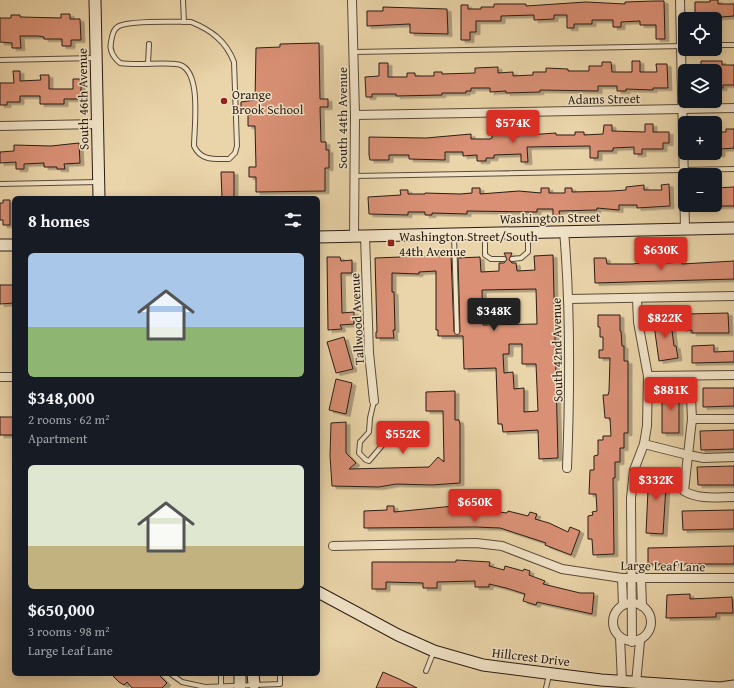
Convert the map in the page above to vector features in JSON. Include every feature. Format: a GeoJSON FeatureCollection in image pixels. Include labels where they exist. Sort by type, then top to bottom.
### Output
{"type":"FeatureCollection","features":[{"type":"Feature","properties":{"kind":"street","name":"South 46th Avenue"},"geometry":{"type":"LineString","coordinates":[[95,0],[99,196]]}},
{"type":"Feature","properties":{"kind":"street","name":"South 44th Avenue"},"geometry":{"type":"LineString","coordinates":[[352,0],[355,115],[354,236]]}},
{"type":"Feature","properties":{"kind":"street"},"geometry":{"type":"LineString","coordinates":[[680,0],[681,12]]}},
{"type":"Feature","properties":{"kind":"street"},"geometry":{"type":"LineString","coordinates":[[683,56],[682,110],[684,168]]}},
{"type":"Feature","properties":{"kind":"street","name":"Adams Street"},"geometry":{"type":"LineString","coordinates":[[355,115],[734,108]]}},
{"type":"Feature","properties":{"kind":"street"},"geometry":{"type":"LineString","coordinates":[[0,126],[97,124]]}},
{"type":"Feature","properties":{"kind":"street"},"geometry":{"type":"LineString","coordinates":[[685,212],[685,229]]}},
{"type":"Feature","properties":{"kind":"street","name":"Washington Street"},"geometry":{"type":"LineString","coordinates":[[320,237],[734,228]]}},
{"type":"Feature","properties":{"kind":"street","name":"South 42nd Avenue"},"geometry":{"type":"LineString","coordinates":[[564,232],[568,299],[570,407],[567,468]]}},
{"type":"Feature","properties":{"kind":"street","name":"Tallwood Avenue"},"geometry":{"type":"LineString","coordinates":[[366,236],[369,353],[374,401]]}},
{"type":"Feature","properties":{"kind":"street"},"geometry":{"type":"LineString","coordinates":[[0,245],[12,245]]}},
{"type":"Feature","properties":{"kind":"street"},"geometry":{"type":"LineString","coordinates":[[568,299],[734,296]]}},
{"type":"Feature","properties":{"kind":"street"},"geometry":{"type":"LineString","coordinates":[[635,686],[636,641],[631,580],[631,498],[634,470],[644,444],[647,426],[648,376],[638,322],[637,298]]}},
{"type":"Feature","properties":{"kind":"street"},"geometry":{"type":"LineString","coordinates":[[648,376],[734,375]]}},
{"type":"Feature","properties":{"kind":"street"},"geometry":{"type":"LineString","coordinates":[[690,376],[692,419],[684,492],[700,497],[734,497]]}},
{"type":"Feature","properties":{"kind":"street"},"geometry":{"type":"LineString","coordinates":[[0,377],[12,377]]}},
{"type":"Feature","properties":{"kind":"street"},"geometry":{"type":"LineString","coordinates":[[692,419],[734,419]]}},
{"type":"Feature","properties":{"kind":"street"},"geometry":{"type":"LineString","coordinates":[[644,444],[704,458],[734,457]]}},
{"type":"Feature","properties":{"kind":"street","name":"Large Leaf Lane"},"geometry":{"type":"LineString","coordinates":[[332,546],[476,543],[502,546],[562,569],[631,580],[734,578]]}},
{"type":"Feature","properties":{"kind":"street"},"geometry":{"type":"LineString","coordinates":[[622,578],[623,605]]}},
{"type":"Feature","properties":{"kind":"street"},"geometry":{"type":"LineString","coordinates":[[640,579],[642,606]]}},
{"type":"Feature","properties":{"kind":"street","name":"Hillcrest Drive"},"geometry":{"type":"LineString","coordinates":[[320,593],[398,635],[434,651],[483,665],[549,672],[601,682],[622,682],[635,686],[720,688],[734,686]]}},
{"type":"Feature","properties":{"kind":"street","name":"Hillcrest Drive"},"geometry":{"type":"LineString","coordinates":[[320,600],[338,602]]}},
{"type":"Feature","properties":{"kind":"street"},"geometry":{"type":"LineString","coordinates":[[620,637],[636,641],[648,633],[651,621],[647,610],[642,606],[632,603],[623,605],[618,609],[613,620],[613,626],[620,637],[622,682]]}},
{"type":"Feature","properties":{"kind":"lane"},"geometry":{"type":"LineString","coordinates":[[183,0],[184,22]]}},
{"type":"Feature","properties":{"kind":"lane"},"geometry":{"type":"LineString","coordinates":[[191,22],[211,32],[229,49],[234,62],[236,146],[234,153],[229,159],[210,160],[197,153],[194,146],[194,81],[185,67],[177,64],[148,64],[120,64],[115,59],[111,53],[110,44],[113,33],[118,27],[127,24],[191,22]]}},
{"type":"Feature","properties":{"kind":"lane"},"geometry":{"type":"LineString","coordinates":[[148,44],[148,64]]}},
{"type":"Feature","properties":{"kind":"lane"},"geometry":{"type":"LineString","coordinates":[[722,45],[734,44]]}},
{"type":"Feature","properties":{"kind":"lane"},"geometry":{"type":"LineString","coordinates":[[353,52],[678,46]]}},
{"type":"Feature","properties":{"kind":"lane"},"geometry":{"type":"LineString","coordinates":[[0,60],[96,58]]}},
{"type":"Feature","properties":{"kind":"lane"},"geometry":{"type":"LineString","coordinates":[[722,169],[734,169]]}},
{"type":"Feature","properties":{"kind":"lane"},"geometry":{"type":"LineString","coordinates":[[354,176],[678,171]]}},
{"type":"Feature","properties":{"kind":"lane"},"geometry":{"type":"LineString","coordinates":[[0,184],[99,182]]}},
{"type":"Feature","properties":{"kind":"lane"},"geometry":{"type":"LineString","coordinates":[[512,259],[521,258],[528,252],[528,232]]}},
{"type":"Feature","properties":{"kind":"lane"},"geometry":{"type":"LineString","coordinates":[[454,234],[457,332]]}},
{"type":"Feature","properties":{"kind":"lane"},"geometry":{"type":"LineString","coordinates":[[485,234],[485,255],[491,259],[504,259]]}},
{"type":"Feature","properties":{"kind":"lane"},"geometry":{"type":"LineString","coordinates":[[374,401],[370,418],[369,432],[360,442],[359,453],[362,458],[369,461],[396,428],[407,428]]}},
{"type":"Feature","properties":{"kind":"lane"},"geometry":{"type":"LineString","coordinates":[[426,671],[434,651]]}},
{"type":"Feature","properties":{"kind":"lane"},"geometry":{"type":"LineString","coordinates":[[546,688],[549,672]]}},
{"type":"Feature","properties":{"kind":"lane"},"geometry":{"type":"LineString","coordinates":[[174,676],[182,682],[205,687],[240,682],[280,684],[280,676]]}},
{"type":"Feature","properties":{"kind":"lane"},"geometry":{"type":"LineString","coordinates":[[221,676],[221,685]]}},
{"type":"Feature","properties":{"kind":"building"},"geometry":{"type":"Polygon","coordinates":[[[710,0],[718,0],[718,4],[734,4],[734,16],[722,17],[722,12],[695,12],[695,2],[710,2],[710,0]]]}},
{"type":"Feature","properties":{"kind":"building"},"geometry":{"type":"Polygon","coordinates":[[[664,1],[665,39],[656,39],[656,25],[640,25],[640,21],[621,22],[621,27],[613,27],[613,20],[592,20],[592,24],[574,24],[574,28],[567,28],[567,15],[554,15],[554,19],[534,20],[534,15],[501,16],[501,21],[476,21],[476,32],[470,32],[470,40],[461,40],[461,5],[468,5],[468,9],[481,9],[481,7],[494,7],[494,4],[526,4],[526,6],[586,2],[625,4],[625,2],[664,1]]]}},
{"type":"Feature","properties":{"kind":"building"},"geometry":{"type":"Polygon","coordinates":[[[383,7],[447,9],[448,34],[410,33],[410,24],[367,26],[367,11],[383,11],[383,7]]]}},
{"type":"Feature","properties":{"kind":"building"},"geometry":{"type":"Polygon","coordinates":[[[61,14],[70,14],[70,19],[80,19],[81,40],[71,40],[71,46],[62,46],[62,39],[44,39],[44,37],[38,36],[20,36],[21,48],[12,48],[12,43],[0,42],[0,18],[11,18],[11,15],[20,15],[20,17],[61,18],[61,14]]]}},
{"type":"Feature","properties":{"kind":"building"},"geometry":{"type":"Polygon","coordinates":[[[319,43],[320,99],[328,99],[328,107],[320,107],[321,142],[326,142],[326,150],[329,150],[329,168],[325,168],[325,191],[256,192],[256,177],[249,177],[249,167],[256,167],[255,126],[248,126],[248,109],[241,109],[241,102],[255,100],[256,48],[280,47],[280,44],[319,43]]]}},
{"type":"Feature","properties":{"kind":"building"},"geometry":{"type":"Polygon","coordinates":[[[632,61],[640,61],[640,72],[657,72],[656,64],[667,64],[668,88],[653,88],[653,90],[626,89],[626,91],[617,91],[617,86],[598,86],[598,91],[540,90],[540,92],[506,93],[506,91],[490,92],[490,88],[471,88],[471,91],[466,91],[466,93],[396,96],[396,94],[372,94],[372,97],[366,97],[365,77],[379,76],[379,63],[388,63],[388,77],[407,77],[407,73],[415,73],[415,76],[434,76],[434,72],[442,72],[442,74],[475,73],[475,68],[498,67],[498,73],[513,72],[513,76],[533,75],[533,72],[546,72],[546,68],[568,69],[568,71],[589,71],[589,66],[602,66],[602,62],[611,62],[612,72],[632,72],[632,61]]]}},
{"type":"Feature","properties":{"kind":"building"},"geometry":{"type":"Polygon","coordinates":[[[701,61],[722,61],[722,64],[701,64],[701,61]]]}},
{"type":"Feature","properties":{"kind":"building"},"geometry":{"type":"Polygon","coordinates":[[[722,65],[734,65],[734,85],[723,85],[723,88],[722,65]]]}},
{"type":"Feature","properties":{"kind":"building"},"geometry":{"type":"Polygon","coordinates":[[[13,71],[20,71],[20,81],[41,80],[40,75],[49,75],[49,89],[73,89],[73,79],[81,79],[81,99],[64,99],[64,104],[40,104],[40,96],[20,96],[20,102],[7,102],[7,105],[0,105],[0,83],[14,83],[13,71]]]}},
{"type":"Feature","properties":{"kind":"building"},"geometry":{"type":"Polygon","coordinates":[[[645,124],[653,124],[653,132],[669,132],[669,143],[663,143],[663,149],[642,149],[642,154],[634,154],[634,147],[613,148],[613,151],[598,151],[598,158],[590,158],[590,146],[527,147],[528,162],[521,162],[521,154],[494,155],[494,158],[486,158],[486,161],[477,161],[477,155],[463,156],[463,152],[445,152],[445,160],[409,159],[409,155],[389,155],[389,160],[370,160],[369,155],[369,137],[426,138],[471,134],[471,139],[490,139],[492,138],[492,134],[513,134],[513,136],[556,133],[556,135],[575,135],[575,132],[584,132],[584,135],[603,134],[604,125],[612,125],[612,131],[645,132],[645,124]]]}},
{"type":"Feature","properties":{"kind":"building"},"geometry":{"type":"Polygon","coordinates":[[[726,129],[734,129],[734,148],[722,149],[722,132],[726,132],[726,129]]]}},
{"type":"Feature","properties":{"kind":"building"},"geometry":{"type":"Polygon","coordinates":[[[79,143],[80,163],[64,164],[65,169],[57,169],[57,167],[44,167],[44,163],[24,164],[24,169],[16,169],[16,162],[0,163],[0,152],[14,151],[14,145],[51,146],[79,143]]]}},
{"type":"Feature","properties":{"kind":"building"},"geometry":{"type":"Polygon","coordinates":[[[221,172],[234,172],[234,196],[222,196],[221,172]]]}},
{"type":"Feature","properties":{"kind":"building"},"geometry":{"type":"Polygon","coordinates":[[[669,184],[670,206],[637,208],[637,205],[619,205],[619,210],[597,208],[597,210],[559,211],[560,219],[553,220],[553,209],[537,209],[537,212],[467,211],[467,214],[432,213],[432,215],[425,215],[425,212],[408,212],[408,215],[369,214],[368,197],[401,195],[400,190],[408,190],[408,194],[460,194],[472,193],[472,188],[480,188],[480,194],[519,191],[541,193],[541,188],[549,188],[549,193],[565,193],[565,188],[572,188],[572,192],[612,191],[626,190],[626,187],[644,185],[644,190],[662,190],[661,185],[669,184]]]}},
{"type":"Feature","properties":{"kind":"building"},"geometry":{"type":"Polygon","coordinates":[[[734,187],[734,206],[722,206],[722,188],[734,187]]]}},
{"type":"Feature","properties":{"kind":"building"},"geometry":{"type":"Polygon","coordinates":[[[3,200],[10,200],[10,225],[3,225],[3,220],[0,220],[0,203],[3,203],[3,200]]]}},
{"type":"Feature","properties":{"kind":"building"},"geometry":{"type":"Polygon","coordinates":[[[504,253],[512,253],[509,260],[512,263],[516,263],[517,271],[535,270],[534,256],[553,255],[558,458],[539,459],[538,430],[503,432],[502,424],[498,424],[496,368],[464,369],[463,336],[438,336],[438,330],[436,330],[436,271],[419,272],[419,274],[392,273],[392,292],[394,292],[394,338],[376,338],[375,258],[451,255],[454,332],[457,335],[460,332],[458,258],[480,257],[481,272],[499,271],[499,263],[504,263],[507,259],[504,253]],[[536,289],[482,290],[483,325],[537,324],[536,289]],[[509,344],[509,354],[503,354],[504,373],[513,372],[514,389],[524,388],[524,412],[538,411],[536,364],[522,364],[522,344],[509,344]]]}},
{"type":"Feature","properties":{"kind":"building"},"geometry":{"type":"Polygon","coordinates":[[[327,257],[340,257],[341,261],[352,260],[352,273],[341,273],[342,313],[354,312],[354,324],[340,325],[342,329],[328,330],[327,257]]]}},
{"type":"Feature","properties":{"kind":"building"},"geometry":{"type":"Polygon","coordinates":[[[594,258],[606,258],[607,264],[633,264],[655,260],[667,260],[667,263],[682,262],[682,264],[734,261],[734,279],[595,283],[594,258]]]}},
{"type":"Feature","properties":{"kind":"building"},"geometry":{"type":"Polygon","coordinates":[[[0,285],[12,285],[12,303],[0,304],[0,285]]]}},
{"type":"Feature","properties":{"kind":"building"},"geometry":{"type":"Polygon","coordinates":[[[728,313],[729,333],[692,333],[692,330],[686,331],[686,314],[728,313]]]}},
{"type":"Feature","properties":{"kind":"building"},"geometry":{"type":"Polygon","coordinates":[[[598,315],[620,315],[620,331],[622,346],[624,346],[624,361],[628,361],[628,433],[624,433],[624,448],[620,448],[620,462],[615,462],[615,478],[613,478],[614,554],[593,555],[592,539],[588,539],[588,516],[593,515],[592,512],[597,511],[596,494],[589,494],[590,470],[594,470],[594,456],[598,455],[598,440],[603,440],[603,436],[611,436],[610,418],[605,418],[603,395],[608,395],[609,391],[610,358],[599,358],[599,350],[603,350],[603,337],[600,337],[598,315]]]}},
{"type":"Feature","properties":{"kind":"building"},"geometry":{"type":"Polygon","coordinates":[[[670,315],[674,346],[676,346],[678,358],[659,361],[653,318],[670,315]]]}},
{"type":"Feature","properties":{"kind":"building"},"geometry":{"type":"Polygon","coordinates":[[[344,337],[353,369],[336,373],[327,342],[344,337]]]}},
{"type":"Feature","properties":{"kind":"building"},"geometry":{"type":"Polygon","coordinates":[[[714,345],[714,352],[734,351],[734,362],[692,363],[692,346],[714,345]]]}},
{"type":"Feature","properties":{"kind":"building"},"geometry":{"type":"Polygon","coordinates":[[[336,379],[352,383],[346,414],[329,410],[336,379]]]}},
{"type":"Feature","properties":{"kind":"building"},"geometry":{"type":"Polygon","coordinates":[[[703,388],[734,388],[734,406],[703,407],[703,388]]]}},
{"type":"Feature","properties":{"kind":"building"},"geometry":{"type":"Polygon","coordinates":[[[662,390],[682,390],[682,401],[679,401],[679,433],[662,433],[662,390]]]}},
{"type":"Feature","properties":{"kind":"building"},"geometry":{"type":"Polygon","coordinates":[[[455,391],[455,420],[459,420],[460,424],[460,483],[432,485],[396,484],[379,487],[332,486],[330,456],[331,423],[346,422],[346,453],[356,463],[349,469],[429,467],[438,457],[444,462],[443,411],[426,411],[426,392],[455,391]]]}},
{"type":"Feature","properties":{"kind":"building"},"geometry":{"type":"Polygon","coordinates":[[[0,417],[12,417],[12,435],[0,435],[0,417]]]}},
{"type":"Feature","properties":{"kind":"building"},"geometry":{"type":"Polygon","coordinates":[[[734,430],[734,449],[701,450],[700,431],[734,430]]]}},
{"type":"Feature","properties":{"kind":"building"},"geometry":{"type":"Polygon","coordinates":[[[734,466],[734,485],[698,485],[697,467],[734,466]]]}},
{"type":"Feature","properties":{"kind":"building"},"geometry":{"type":"Polygon","coordinates":[[[649,469],[667,470],[663,534],[646,533],[649,469]]]}},
{"type":"Feature","properties":{"kind":"building"},"geometry":{"type":"Polygon","coordinates":[[[387,506],[394,506],[394,512],[454,506],[454,509],[469,508],[507,513],[508,511],[528,516],[530,512],[537,514],[535,519],[549,523],[568,532],[570,527],[580,531],[571,555],[545,545],[546,543],[500,528],[364,528],[364,511],[387,510],[387,506]]]}},
{"type":"Feature","properties":{"kind":"building"},"geometry":{"type":"Polygon","coordinates":[[[734,510],[734,529],[683,530],[682,511],[734,510]]]}},
{"type":"Feature","properties":{"kind":"building"},"geometry":{"type":"Polygon","coordinates":[[[734,546],[734,564],[648,564],[648,548],[734,546]]]}},
{"type":"Feature","properties":{"kind":"building"},"geometry":{"type":"Polygon","coordinates":[[[456,560],[490,562],[489,566],[504,570],[505,566],[523,571],[524,569],[530,571],[529,575],[545,581],[543,584],[580,593],[594,593],[592,614],[537,602],[536,605],[523,601],[525,594],[489,584],[489,587],[475,587],[475,581],[437,582],[437,588],[423,588],[423,583],[386,582],[386,589],[372,589],[372,562],[456,562],[456,560]]]}},
{"type":"Feature","properties":{"kind":"building"},"geometry":{"type":"Polygon","coordinates":[[[690,594],[690,599],[732,597],[733,613],[716,613],[716,617],[666,618],[667,595],[690,594]]]}},
{"type":"Feature","properties":{"kind":"building"},"geometry":{"type":"Polygon","coordinates":[[[383,672],[399,679],[417,688],[376,688],[383,672]]]}},
{"type":"Feature","properties":{"kind":"building"},"geometry":{"type":"Polygon","coordinates":[[[113,676],[160,676],[167,683],[162,688],[132,688],[127,682],[124,685],[113,676]]]}},
{"type":"Feature","properties":{"kind":"place","name":"Orange Brook School"},"geometry":{"type":"Point","coordinates":[224,101]}},
{"type":"Feature","properties":{"kind":"place","name":"Washington Street/South 44th Avenue"},"geometry":{"type":"Point","coordinates":[391,243]}}]}
